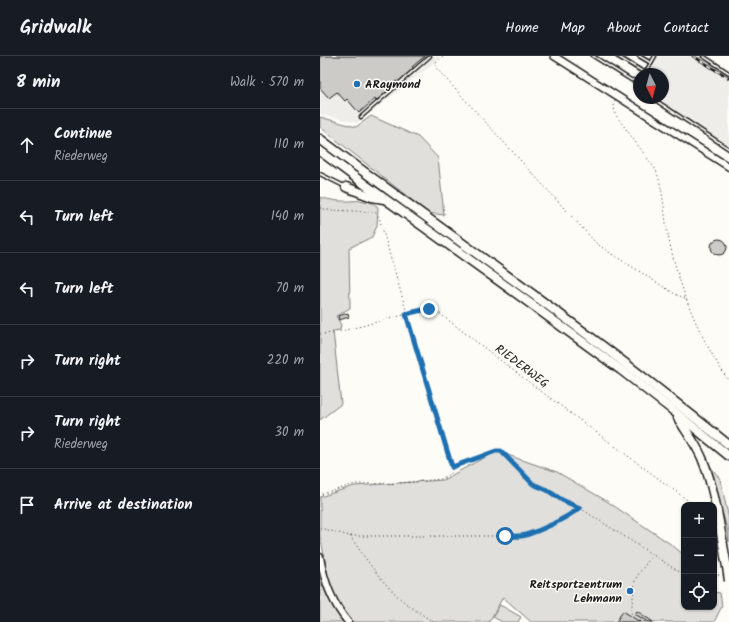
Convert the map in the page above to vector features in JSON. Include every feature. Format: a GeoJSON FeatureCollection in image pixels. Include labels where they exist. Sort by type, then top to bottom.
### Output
{"type":"FeatureCollection","features":[{"type":"Feature","properties":{"kind":"highway"},"geometry":{"type":"LineString","coordinates":[[320,139],[379,184],[594,339],[729,445]]}},
{"type":"Feature","properties":{"kind":"highway"},"geometry":{"type":"LineString","coordinates":[[320,151],[538,309],[675,412],[729,456]]}},
{"type":"Feature","properties":{"kind":"highway"},"geometry":{"type":"LineString","coordinates":[[346,187],[372,197],[386,199]]}},
{"type":"Feature","properties":{"kind":"highway"},"geometry":{"type":"LineString","coordinates":[[675,412],[695,446],[707,472],[714,499],[729,582]]}},
{"type":"Feature","properties":{"kind":"street"},"geometry":{"type":"LineString","coordinates":[[554,56],[729,167]]}},
{"type":"Feature","properties":{"kind":"street"},"geometry":{"type":"LineString","coordinates":[[320,557],[326,584],[341,614],[348,622]]}},
{"type":"Feature","properties":{"kind":"lane"},"geometry":{"type":"LineString","coordinates":[[361,117],[430,56]]}},
{"type":"Feature","properties":{"kind":"lane"},"geometry":{"type":"LineString","coordinates":[[594,56],[633,80]]}},
{"type":"Feature","properties":{"kind":"lane"},"geometry":{"type":"LineString","coordinates":[[617,56],[636,68]]}},
{"type":"Feature","properties":{"kind":"lane"},"geometry":{"type":"LineString","coordinates":[[639,56],[651,63]]}},
{"type":"Feature","properties":{"kind":"lane"},"geometry":{"type":"LineString","coordinates":[[648,68],[655,56]]}},
{"type":"Feature","properties":{"kind":"lane"},"geometry":{"type":"LineString","coordinates":[[702,56],[729,73]]}},
{"type":"Feature","properties":{"kind":"lane"},"geometry":{"type":"LineString","coordinates":[[661,104],[729,148]]}},
{"type":"Feature","properties":{"kind":"lane"},"geometry":{"type":"LineString","coordinates":[[320,174],[346,187]]}},
{"type":"Feature","properties":{"kind":"path"},"geometry":{"type":"LineString","coordinates":[[443,56],[436,62],[436,68],[596,243],[675,294],[687,299]]}},
{"type":"Feature","properties":{"kind":"path"},"geometry":{"type":"LineString","coordinates":[[616,96],[614,104],[615,114],[650,161],[660,180],[674,260],[687,299],[712,356],[729,381]]}},
{"type":"Feature","properties":{"kind":"path"},"geometry":{"type":"LineString","coordinates":[[320,208],[328,210],[375,212],[379,217],[406,314],[452,467],[452,472],[441,479],[401,483],[355,484],[320,495]]}},
{"type":"Feature","properties":{"kind":"path","name":"RIEDERWEG"},"geometry":{"type":"LineString","coordinates":[[320,334],[334,333],[423,310],[435,310],[690,502]]}},
{"type":"Feature","properties":{"kind":"path"},"geometry":{"type":"LineString","coordinates":[[452,467],[496,451],[501,451],[533,484],[580,508],[681,573]]}},
{"type":"Feature","properties":{"kind":"path"},"geometry":{"type":"LineString","coordinates":[[320,528],[350,536],[525,535],[569,516],[580,508]]}},
{"type":"Feature","properties":{"kind":"path"},"geometry":{"type":"LineString","coordinates":[[350,536],[374,570],[388,586],[407,604],[433,622]]}},
{"type":"Feature","properties":{"kind":"path"},"geometry":{"type":"LineString","coordinates":[[645,622],[631,613],[635,581],[652,555]]}},
{"type":"Feature","properties":{"kind":"shaded area","name":"ARaymond"},"geometry":{"type":"Polygon","coordinates":[[[320,56],[443,56],[357,123],[320,114],[320,56]]]}},
{"type":"Feature","properties":{"kind":"shaded area"},"geometry":{"type":"Polygon","coordinates":[[[652,56],[699,56],[729,75],[729,147],[665,104],[669,104],[669,68],[645,68],[652,56]]]}},
{"type":"Feature","properties":{"kind":"shaded area"},"geometry":{"type":"Polygon","coordinates":[[[371,116],[418,137],[438,158],[444,215],[428,213],[320,127],[320,117],[356,127],[371,116]]]}},
{"type":"Feature","properties":{"kind":"shaded area"},"geometry":{"type":"Polygon","coordinates":[[[320,197],[338,201],[365,201],[378,207],[377,226],[372,237],[349,248],[350,308],[336,316],[341,325],[340,330],[333,331],[341,404],[320,420],[320,197]]]}},
{"type":"Feature","properties":{"kind":"shaded area"},"geometry":{"type":"Polygon","coordinates":[[[496,451],[557,472],[605,500],[681,552],[681,610],[717,610],[717,592],[720,593],[722,606],[714,622],[531,622],[503,597],[489,622],[352,622],[334,595],[328,576],[320,535],[320,497],[354,486],[443,480],[496,451]]]}},
{"type":"Feature","properties":{"kind":"shaded area"},"geometry":{"type":"Polygon","coordinates":[[[708,463],[720,479],[729,519],[729,542],[728,532],[708,463]]]}},
{"type":"Feature","properties":{"kind":"shaded area"},"geometry":{"type":"Polygon","coordinates":[[[320,578],[330,601],[343,622],[320,622],[320,578]]]}},
{"type":"Feature","properties":{"kind":"shaded area"},"geometry":{"type":"Polygon","coordinates":[[[500,605],[521,617],[518,622],[502,622],[493,617],[500,605]]]}},
{"type":"Feature","properties":{"kind":"building","name":"ARaymond"},"geometry":{"type":"Polygon","coordinates":[[[320,56],[425,56],[412,67],[414,69],[398,82],[396,81],[392,85],[393,87],[376,101],[375,99],[359,113],[347,99],[345,101],[337,92],[329,98],[320,88],[320,56]]]}},
{"type":"Feature","properties":{"kind":"building"},"geometry":{"type":"Polygon","coordinates":[[[719,239],[725,241],[727,247],[725,253],[719,255],[713,253],[711,247],[713,241],[719,239]]]}},
{"type":"Feature","properties":{"kind":"building"},"geometry":{"type":"Polygon","coordinates":[[[348,313],[349,317],[339,320],[338,316],[348,313]]]}},
{"type":"Feature","properties":{"kind":"building"},"geometry":{"type":"Polygon","coordinates":[[[623,611],[640,622],[616,622],[623,611]]]}},
{"type":"Feature","properties":{"kind":"building"},"geometry":{"type":"Polygon","coordinates":[[[637,611],[653,622],[648,622],[635,614],[637,611]]]}},
{"type":"Feature","properties":{"kind":"railway"},"geometry":{"type":"LineString","coordinates":[[693,56],[729,78]]}},
{"type":"Feature","properties":{"kind":"place","name":"ARaymond"},"geometry":{"type":"Point","coordinates":[357,84]}},
{"type":"Feature","properties":{"kind":"place","name":"Reitsportzentrum Lehmann"},"geometry":{"type":"Point","coordinates":[630,591]}},
{"type":"Feature","properties":{"kind":"route"},"geometry":{"type":"LineString","coordinates":[[429,309],[406,314],[452,467],[496,451],[501,451],[533,484],[580,508],[569,516],[525,535],[505,536]]}}]}
